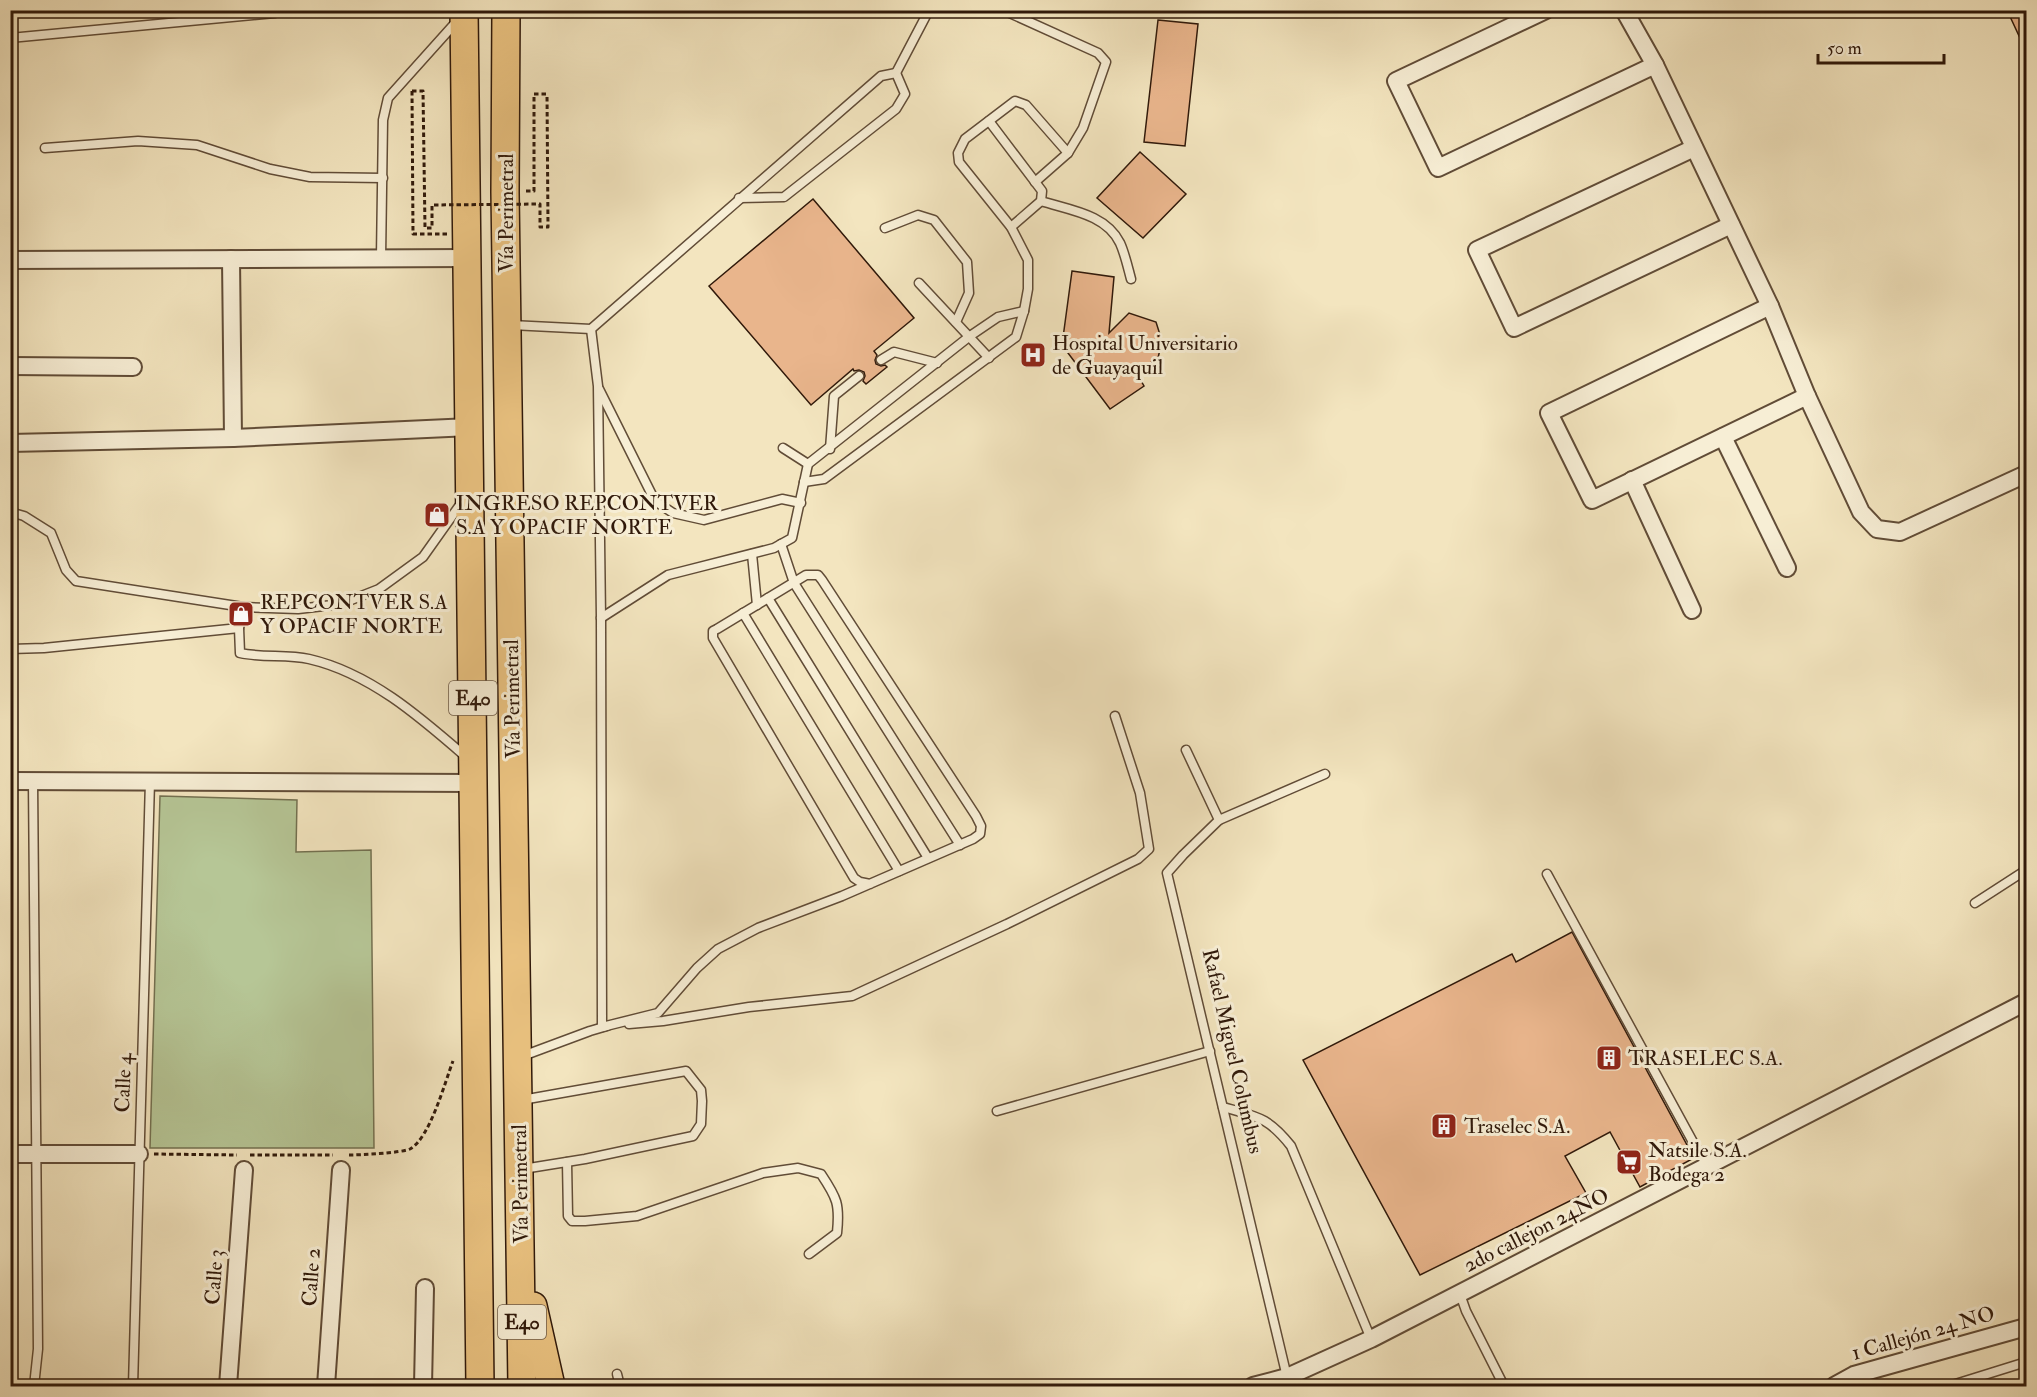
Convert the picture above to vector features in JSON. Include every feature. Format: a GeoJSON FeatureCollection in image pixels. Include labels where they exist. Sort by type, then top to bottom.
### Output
{"type":"FeatureCollection","features":[{"type":"Feature","properties":{"kind":"highway","name":"Vía Perimetral"},"geometry":{"type":"LineString","coordinates":[[506,10],[505,192],[517,1058],[522,1257],[522,1386]]}},
{"type":"Feature","properties":{"kind":"highway","name":"Vía Perimetral"},"geometry":{"type":"LineString","coordinates":[[464,12],[480,1386]]}},
{"type":"Feature","properties":{"kind":"highway"},"geometry":{"type":"LineString","coordinates":[[522,1257],[552,1386]]}},
{"type":"Feature","properties":{"kind":"street"},"geometry":{"type":"LineString","coordinates":[[1546,10],[1396,81],[1438,168],[1655,65]]}},
{"type":"Feature","properties":{"kind":"street"},"geometry":{"type":"LineString","coordinates":[[1624,10],[1655,65],[1770,306],[1861,512],[1877,529],[1900,532],[2026,474]]}},
{"type":"Feature","properties":{"kind":"street"},"geometry":{"type":"LineString","coordinates":[[1694,148],[1478,250],[1514,328],[1731,225]]}},
{"type":"Feature","properties":{"kind":"street"},"geometry":{"type":"LineString","coordinates":[[10,260],[381,258],[467,246]]}},
{"type":"Feature","properties":{"kind":"street"},"geometry":{"type":"LineString","coordinates":[[231,259],[232,438]]}},
{"type":"Feature","properties":{"kind":"street"},"geometry":{"type":"LineString","coordinates":[[1770,306],[1549,413],[1592,500],[1808,396]]}},
{"type":"Feature","properties":{"kind":"street"},"geometry":{"type":"LineString","coordinates":[[10,366],[133,367]]}},
{"type":"Feature","properties":{"kind":"street"},"geometry":{"type":"LineString","coordinates":[[10,443],[232,438],[470,428]]}},
{"type":"Feature","properties":{"kind":"street"},"geometry":{"type":"LineString","coordinates":[[1723,437],[1787,568]]}},
{"type":"Feature","properties":{"kind":"street"},"geometry":{"type":"LineString","coordinates":[[1632,480],[1692,610]]}},
{"type":"Feature","properties":{"kind":"street"},"geometry":{"type":"LineString","coordinates":[[10,781],[150,781],[473,773]]}},
{"type":"Feature","properties":{"kind":"street","name":"2do callejon 24NO"},"geometry":{"type":"LineString","coordinates":[[1253,1386],[1288,1382],[2026,1002]]}},
{"type":"Feature","properties":{"kind":"street"},"geometry":{"type":"LineString","coordinates":[[10,1154],[140,1154]]}},
{"type":"Feature","properties":{"kind":"street","name":"Calle 3"},"geometry":{"type":"LineString","coordinates":[[228,1386],[244,1170]]}},
{"type":"Feature","properties":{"kind":"street","name":"Calle 2"},"geometry":{"type":"LineString","coordinates":[[326,1386],[341,1170]]}},
{"type":"Feature","properties":{"kind":"street"},"geometry":{"type":"LineString","coordinates":[[423,1386],[425,1287]]}},
{"type":"Feature","properties":{"kind":"street","name":"1 Callejón 24 NO"},"geometry":{"type":"LineString","coordinates":[[1834,1386],[1854,1375],[2026,1327]]}},
{"type":"Feature","properties":{"kind":"lane"},"geometry":{"type":"LineString","coordinates":[[10,38],[275,13],[280,10]]}},
{"type":"Feature","properties":{"kind":"lane"},"geometry":{"type":"LineString","coordinates":[[896,74],[929,10]]}},
{"type":"Feature","properties":{"kind":"lane"},"geometry":{"type":"LineString","coordinates":[[1003,10],[1098,53],[1106,62],[1083,128],[1068,153],[1035,182]]}},
{"type":"Feature","properties":{"kind":"lane"},"geometry":{"type":"LineString","coordinates":[[381,258],[382,120],[388,98],[464,12]]}},
{"type":"Feature","properties":{"kind":"lane"},"geometry":{"type":"LineString","coordinates":[[739,198],[784,197],[896,110],[905,94],[896,74]]}},
{"type":"Feature","properties":{"kind":"lane"},"geometry":{"type":"LineString","coordinates":[[507,325],[591,328],[881,76],[896,74]]}},
{"type":"Feature","properties":{"kind":"lane"},"geometry":{"type":"LineString","coordinates":[[804,482],[824,479],[1016,337],[1028,289],[1028,260],[1011,227],[959,162],[958,153],[965,139],[1015,101],[1026,105],[1068,153]]}},
{"type":"Feature","properties":{"kind":"lane"},"geometry":{"type":"LineString","coordinates":[[989,122],[1042,191],[1041,201],[1011,227]]}},
{"type":"Feature","properties":{"kind":"lane"},"geometry":{"type":"LineString","coordinates":[[45,148],[138,141],[197,145],[270,169],[310,177],[382,178]]}},
{"type":"Feature","properties":{"kind":"lane"},"geometry":{"type":"LineString","coordinates":[[1041,201],[1085,213],[1104,224],[1120,242],[1131,279]]}},
{"type":"Feature","properties":{"kind":"lane"},"geometry":{"type":"LineString","coordinates":[[885,228],[918,214],[934,220],[967,262],[969,292],[956,322]]}},
{"type":"Feature","properties":{"kind":"lane"},"geometry":{"type":"LineString","coordinates":[[919,283],[989,358]]}},
{"type":"Feature","properties":{"kind":"lane"},"geometry":{"type":"LineString","coordinates":[[601,618],[668,575],[752,554],[792,538],[808,464],[830,449],[970,336],[998,317],[1024,311]]}},
{"type":"Feature","properties":{"kind":"lane"},"geometry":{"type":"LineString","coordinates":[[591,328],[598,386],[602,1027]]}},
{"type":"Feature","properties":{"kind":"lane"},"geometry":{"type":"LineString","coordinates":[[881,360],[894,352],[937,363]]}},
{"type":"Feature","properties":{"kind":"lane"},"geometry":{"type":"LineString","coordinates":[[830,449],[834,396],[859,376]]}},
{"type":"Feature","properties":{"kind":"lane"},"geometry":{"type":"LineString","coordinates":[[598,386],[654,501],[673,513],[704,520],[782,499],[801,503]]}},
{"type":"Feature","properties":{"kind":"lane"},"geometry":{"type":"LineString","coordinates":[[783,448],[808,464]]}},
{"type":"Feature","properties":{"kind":"lane"},"geometry":{"type":"LineString","coordinates":[[10,512],[24,516],[51,533],[66,570],[76,581],[243,607],[298,609],[341,604],[379,589],[423,557],[471,490]]}},
{"type":"Feature","properties":{"kind":"lane"},"geometry":{"type":"LineString","coordinates":[[781,544],[794,583],[960,845]]}},
{"type":"Feature","properties":{"kind":"lane"},"geometry":{"type":"LineString","coordinates":[[752,554],[757,605]]}},
{"type":"Feature","properties":{"kind":"lane"},"geometry":{"type":"LineString","coordinates":[[517,1058],[602,1027],[658,1013],[697,968],[718,949],[758,928],[842,897],[980,834],[981,826],[976,816],[822,580],[818,575],[812,574],[713,632],[712,638],[854,878],[870,884]]}},
{"type":"Feature","properties":{"kind":"lane"},"geometry":{"type":"LineString","coordinates":[[768,598],[928,858]]}},
{"type":"Feature","properties":{"kind":"lane"},"geometry":{"type":"LineString","coordinates":[[243,607],[239,628],[240,653],[309,659],[343,669],[379,689],[429,724],[473,773]]}},
{"type":"Feature","properties":{"kind":"lane"},"geometry":{"type":"LineString","coordinates":[[743,613],[899,871]]}},
{"type":"Feature","properties":{"kind":"lane"},"geometry":{"type":"LineString","coordinates":[[10,649],[44,648],[239,628]]}},
{"type":"Feature","properties":{"kind":"lane"},"geometry":{"type":"LineString","coordinates":[[602,1027],[852,996],[1007,924],[1138,859],[1149,849],[1140,793],[1115,716]]}},
{"type":"Feature","properties":{"kind":"lane"},"geometry":{"type":"LineString","coordinates":[[1186,750],[1219,820],[1325,774]]}},
{"type":"Feature","properties":{"kind":"lane"},"geometry":{"type":"LineString","coordinates":[[33,781],[39,1349],[34,1386]]}},
{"type":"Feature","properties":{"kind":"lane","name":"Calle 4"},"geometry":{"type":"LineString","coordinates":[[133,1386],[150,781]]}},
{"type":"Feature","properties":{"kind":"lane","name":"Rafael Miguel Columbus"},"geometry":{"type":"LineString","coordinates":[[1219,820],[1167,873],[1288,1382]]}},
{"type":"Feature","properties":{"kind":"lane"},"geometry":{"type":"LineString","coordinates":[[1975,903],[2026,870]]}},
{"type":"Feature","properties":{"kind":"lane"},"geometry":{"type":"LineString","coordinates":[[1547,874],[1700,1155],[1710,1166]]}},
{"type":"Feature","properties":{"kind":"lane"},"geometry":{"type":"LineString","coordinates":[[997,1111],[1210,1051]]}},
{"type":"Feature","properties":{"kind":"lane"},"geometry":{"type":"LineString","coordinates":[[518,1101],[686,1071],[701,1090],[701,1124],[693,1136],[567,1162],[519,1169]]}},
{"type":"Feature","properties":{"kind":"lane"},"geometry":{"type":"LineString","coordinates":[[1223,1107],[1260,1117],[1278,1130],[1291,1146],[1371,1339]]}},
{"type":"Feature","properties":{"kind":"lane"},"geometry":{"type":"LineString","coordinates":[[567,1162],[568,1216],[572,1221],[637,1216],[763,1173],[798,1168],[821,1174],[836,1196],[837,1233],[809,1254]]}},
{"type":"Feature","properties":{"kind":"lane"},"geometry":{"type":"LineString","coordinates":[[1460,1294],[1466,1311],[1504,1386]]}},
{"type":"Feature","properties":{"kind":"lane"},"geometry":{"type":"LineString","coordinates":[[1949,1386],[2026,1362]]}},
{"type":"Feature","properties":{"kind":"lane"},"geometry":{"type":"LineString","coordinates":[[617,1374],[620,1386]]}},
{"type":"Feature","properties":{"kind":"path"},"geometry":{"type":"LineString","coordinates":[[467,246],[413,234],[412,91],[423,91],[425,228],[432,228],[432,205],[540,204],[540,227],[548,227],[547,94],[534,94],[534,191],[505,192]]}},
{"type":"Feature","properties":{"kind":"path"},"geometry":{"type":"LineString","coordinates":[[140,1154],[366,1155],[410,1149],[425,1134],[454,1059]]}},
{"type":"Feature","properties":{"kind":"green space"},"geometry":{"type":"Polygon","coordinates":[[[160,796],[297,800],[296,852],[371,850],[374,1148],[150,1148],[160,796]]]}},
{"type":"Feature","properties":{"kind":"building"},"geometry":{"type":"Polygon","coordinates":[[[2007,10],[2026,10],[2026,51],[2007,10]]]}},
{"type":"Feature","properties":{"kind":"building"},"geometry":{"type":"Polygon","coordinates":[[[1158,20],[1198,24],[1185,146],[1144,142],[1158,20]]]}},
{"type":"Feature","properties":{"kind":"building"},"geometry":{"type":"Polygon","coordinates":[[[1140,152],[1186,194],[1143,238],[1097,198],[1140,152]]]}},
{"type":"Feature","properties":{"kind":"building"},"geometry":{"type":"Polygon","coordinates":[[[813,199],[914,318],[874,351],[877,355],[876,364],[887,367],[866,384],[863,381],[864,372],[853,369],[811,405],[709,286],[813,199]]]}},
{"type":"Feature","properties":{"kind":"building"},"geometry":{"type":"Polygon","coordinates":[[[1072,271],[1114,277],[1109,333],[1129,313],[1156,322],[1162,341],[1158,358],[1136,372],[1144,386],[1110,409],[1062,345],[1072,271]]]}},
{"type":"Feature","properties":{"kind":"building","name":"Traselec S.A."},"geometry":{"type":"Polygon","coordinates":[[[1572,932],[1694,1158],[1640,1187],[1610,1132],[1565,1156],[1586,1193],[1420,1275],[1303,1060],[1512,954],[1516,962],[1572,932]]]}},
{"type":"Feature","properties":{"kind":"place","name":"Hospital Universitario de Guayaquil"},"geometry":{"type":"Point","coordinates":[1033,355]}},
{"type":"Feature","properties":{"kind":"place","name":"INGRESO REPCONTVER S.A Y OPACIF NORTE"},"geometry":{"type":"Point","coordinates":[437,515]}},
{"type":"Feature","properties":{"kind":"place","name":"REPCONTVER S.A Y OPACIF NORTE"},"geometry":{"type":"Point","coordinates":[241,614]}},
{"type":"Feature","properties":{"kind":"place","name":"TRASELEC S.A."},"geometry":{"type":"Point","coordinates":[1609,1058]}},
{"type":"Feature","properties":{"kind":"place","name":"Traselec S.A."},"geometry":{"type":"Point","coordinates":[1444,1126]}},
{"type":"Feature","properties":{"kind":"place","name":"Natsile S.A. Bodega 2"},"geometry":{"type":"Point","coordinates":[1629,1162]}}]}
